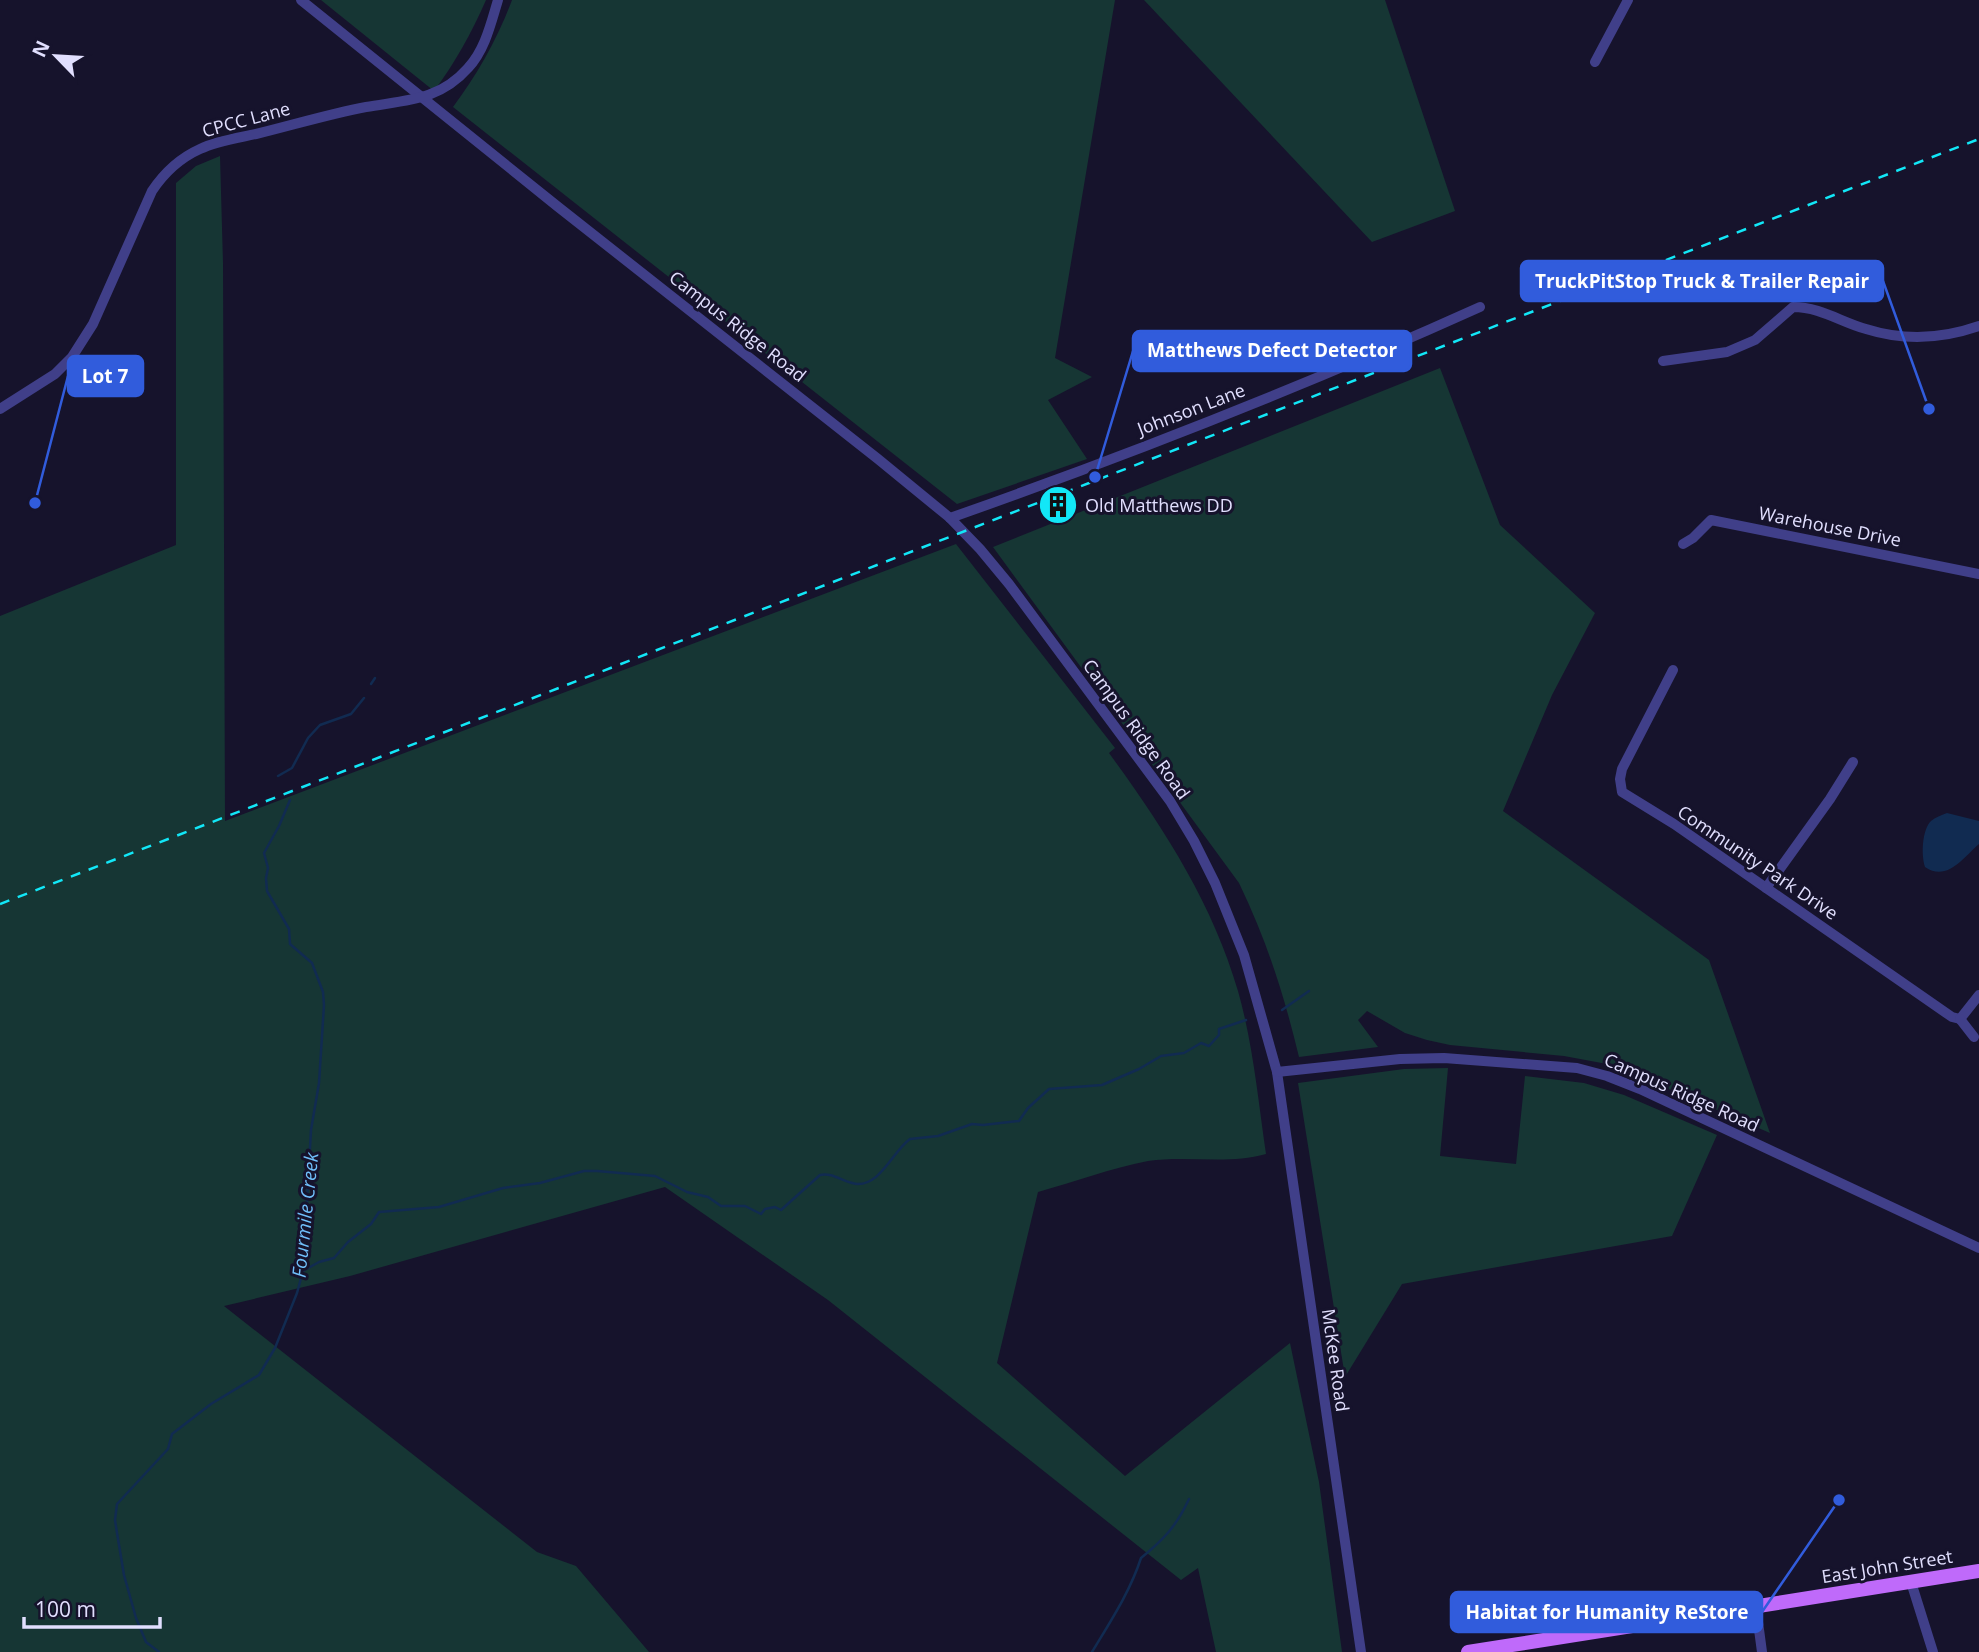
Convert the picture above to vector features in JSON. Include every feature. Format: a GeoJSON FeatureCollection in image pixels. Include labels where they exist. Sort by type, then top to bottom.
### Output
{"type":"FeatureCollection","features":[{"type":"Feature","properties":{"kind":"main road","name":"East John Street"},"geometry":{"type":"LineString","coordinates":[[1468,1652],[1510,1649],[1979,1571]]}},
{"type":"Feature","properties":{"kind":"street","name":"Campus Ridge Road"},"geometry":{"type":"LineString","coordinates":[[301,0],[811,405],[950,518],[980,549],[1170,801],[1194,841],[1215,883],[1244,955],[1277,1072],[1421,1058],[1543,1064],[1587,1070],[1640,1089],[1979,1248]]}},
{"type":"Feature","properties":{"kind":"street","name":"CPCC Lane"},"geometry":{"type":"LineString","coordinates":[[0,409],[55,374],[72,357],[93,324],[152,191],[159,180],[178,162],[204,147],[349,111],[423,99],[455,81],[473,62],[487,34],[498,0]]}},
{"type":"Feature","properties":{"kind":"street"},"geometry":{"type":"LineString","coordinates":[[1595,62],[1628,0]]}},
{"type":"Feature","properties":{"kind":"street","name":"Johnson Lane"},"geometry":{"type":"LineString","coordinates":[[950,518],[1243,409],[1352,365],[1480,307]]}},
{"type":"Feature","properties":{"kind":"street"},"geometry":{"type":"LineString","coordinates":[[1663,360],[1727,352],[1755,340],[1793,307],[1810,307],[1866,329],[1898,336],[1923,338],[1957,334],[1979,326]]}},
{"type":"Feature","properties":{"kind":"street","name":"Warehouse Drive"},"geometry":{"type":"LineString","coordinates":[[1683,544],[1711,520],[1979,574]]}},
{"type":"Feature","properties":{"kind":"street","name":"Community Park Drive"},"geometry":{"type":"LineString","coordinates":[[1673,670],[1622,769],[1622,792],[1952,1017],[1960,1019]]}},
{"type":"Feature","properties":{"kind":"street"},"geometry":{"type":"LineString","coordinates":[[1766,888],[1853,762]]}},
{"type":"Feature","properties":{"kind":"street"},"geometry":{"type":"LineString","coordinates":[[1974,1037],[1960,1019],[1979,995]]}},
{"type":"Feature","properties":{"kind":"street","name":"McKee Road"},"geometry":{"type":"LineString","coordinates":[[1277,1072],[1361,1652]]}},
{"type":"Feature","properties":{"kind":"street"},"geometry":{"type":"LineString","coordinates":[[1911,1582],[1933,1652]]}},
{"type":"Feature","properties":{"kind":"street"},"geometry":{"type":"LineString","coordinates":[[1756,1606],[1762,1652]]}},
{"type":"Feature","properties":{"kind":"green space"},"geometry":{"type":"Polygon","coordinates":[[[321,0],[486,0],[463,47],[434,91],[321,0]]]}},
{"type":"Feature","properties":{"kind":"green space"},"geometry":{"type":"Polygon","coordinates":[[[512,0],[1115,0],[1055,358],[1092,377],[1048,400],[1087,459],[957,504],[453,107],[486,56],[512,0]]]}},
{"type":"Feature","properties":{"kind":"green space"},"geometry":{"type":"Polygon","coordinates":[[[1144,0],[1385,0],[1455,211],[1372,242],[1144,0]]]}},
{"type":"Feature","properties":{"kind":"green space"},"geometry":{"type":"Polygon","coordinates":[[[220,156],[223,263],[225,821],[956,544],[1115,748],[1109,753],[1167,837],[1200,896],[1238,991],[1248,1031],[1266,1154],[1237,1159],[1148,1161],[1038,1192],[997,1363],[1125,1476],[1290,1343],[1319,1482],[1342,1652],[1216,1652],[1198,1568],[1181,1580],[828,1300],[665,1187],[350,1276],[224,1306],[537,1552],[576,1566],[649,1652],[0,1652],[0,616],[176,545],[176,183],[196,166],[220,156]]]}},
{"type":"Feature","properties":{"kind":"green space"},"geometry":{"type":"Polygon","coordinates":[[[1440,368],[1500,525],[1595,613],[1552,695],[1503,811],[1709,960],[1770,1133],[1607,1064],[1564,1056],[1450,1045],[1427,1040],[1405,1033],[1367,1011],[1358,1020],[1378,1047],[1299,1057],[1274,968],[1239,883],[993,547],[1440,368]]]}},
{"type":"Feature","properties":{"kind":"green space"},"geometry":{"type":"Polygon","coordinates":[[[1448,1068],[1440,1156],[1516,1164],[1525,1076],[1584,1083],[1624,1095],[1717,1135],[1672,1236],[1402,1284],[1345,1377],[1298,1083],[1404,1069],[1448,1068]]]}},
{"type":"Feature","properties":{"kind":"water"},"geometry":{"type":"Polygon","coordinates":[[[1947,813],[1979,821],[1979,844],[1948,870],[1933,871],[1925,867],[1924,836],[1931,821],[1947,813]]]}},
{"type":"Feature","properties":{"kind":"waterway","name":"Fourmile Creek"},"geometry":{"type":"LineString","coordinates":[[371,684],[375,678]]}},
{"type":"Feature","properties":{"kind":"waterway","name":"Fourmile Creek"},"geometry":{"type":"LineString","coordinates":[[278,776],[292,768],[308,738],[320,725],[351,714],[364,698]]}},
{"type":"Feature","properties":{"kind":"waterway","name":"Fourmile Creek"},"geometry":{"type":"LineString","coordinates":[[159,1652],[146,1642],[136,1618],[124,1575],[115,1520],[117,1504],[168,1449],[172,1434],[211,1404],[259,1375],[275,1348],[303,1271],[311,1130],[319,1083],[324,1005],[323,992],[312,963],[290,944],[289,929],[267,891],[268,868],[264,853],[290,800]]}},
{"type":"Feature","properties":{"kind":"waterway"},"geometry":{"type":"LineString","coordinates":[[1282,1010],[1309,991]]}},
{"type":"Feature","properties":{"kind":"waterway"},"geometry":{"type":"LineString","coordinates":[[303,1271],[319,1262],[334,1258],[348,1242],[371,1224],[379,1212],[439,1207],[503,1188],[540,1183],[584,1171],[655,1176],[687,1192],[708,1197],[721,1206],[745,1206],[761,1214],[765,1209],[775,1207],[781,1210],[820,1175],[829,1175],[857,1184],[865,1183],[880,1173],[910,1139],[938,1136],[972,1124],[1019,1121],[1028,1108],[1049,1089],[1102,1085],[1161,1056],[1184,1053],[1201,1043],[1209,1046],[1219,1035],[1219,1029],[1246,1020]]}},
{"type":"Feature","properties":{"kind":"waterway"},"geometry":{"type":"LineString","coordinates":[[1092,1652],[1125,1595],[1141,1558],[1168,1532],[1189,1499]]}},
{"type":"Feature","properties":{"kind":"railway"},"geometry":{"type":"LineString","coordinates":[[0,904],[1979,139]]}},
{"type":"Feature","properties":{"kind":"place","name":"TruckPitStop Truck & Trailer Repair"},"geometry":{"type":"Point","coordinates":[1929,409]}},
{"type":"Feature","properties":{"kind":"place","name":"Matthews Defect Detector"},"geometry":{"type":"Point","coordinates":[1095,477]}},
{"type":"Feature","properties":{"kind":"place","name":"Lot 7"},"geometry":{"type":"Point","coordinates":[35,503]}},
{"type":"Feature","properties":{"kind":"place","name":"Old Matthews DD"},"geometry":{"type":"Point","coordinates":[1058,505]}},
{"type":"Feature","properties":{"kind":"place","name":"Habitat for Humanity ReStore"},"geometry":{"type":"Point","coordinates":[1839,1500]}}]}
